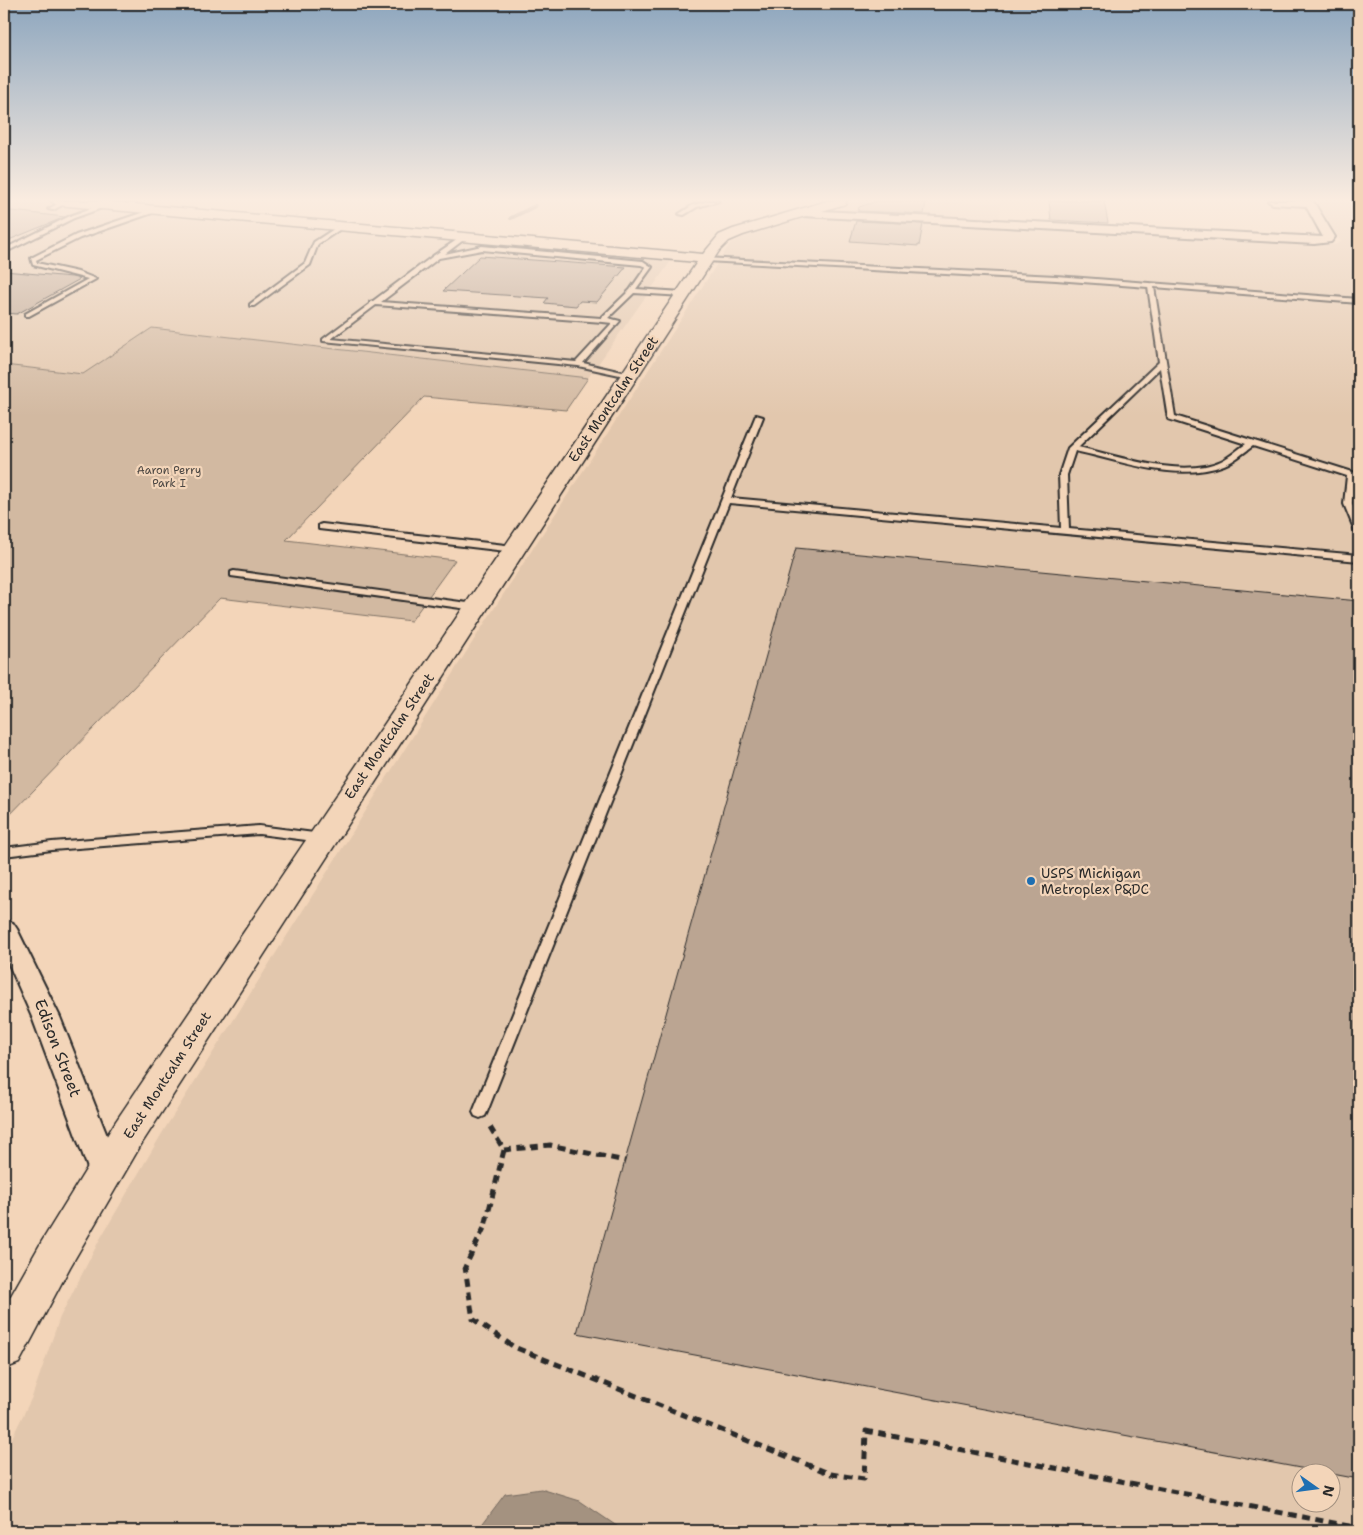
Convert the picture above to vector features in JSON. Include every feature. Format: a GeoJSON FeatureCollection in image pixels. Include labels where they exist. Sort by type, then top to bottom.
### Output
{"type":"FeatureCollection","features":[{"type":"Feature","properties":{"kind":"main road","name":"East Montcalm Street"},"geometry":{"type":"LineString","coordinates":[[4,1349],[105,1171],[322,838],[697,273]]}},
{"type":"Feature","properties":{"kind":"street","name":"Edison Street"},"geometry":{"type":"LineString","coordinates":[[4,930],[29,977],[46,1016],[105,1171]]}},
{"type":"Feature","properties":{"kind":"lane"},"geometry":{"type":"LineString","coordinates":[[27,315],[93,279],[78,273]]}},
{"type":"Feature","properties":{"kind":"lane"},"geometry":{"type":"LineString","coordinates":[[252,305],[296,273]]}},
{"type":"Feature","properties":{"kind":"lane"},"geometry":{"type":"LineString","coordinates":[[414,273],[325,340],[578,364],[629,375]]}},
{"type":"Feature","properties":{"kind":"lane"},"geometry":{"type":"LineString","coordinates":[[603,320],[632,291],[645,273]]}},
{"type":"Feature","properties":{"kind":"lane"},"geometry":{"type":"LineString","coordinates":[[957,273],[1056,278],[1359,301]]}},
{"type":"Feature","properties":{"kind":"lane"},"geometry":{"type":"LineString","coordinates":[[1150,285],[1171,417],[1355,476],[1348,504],[1359,532]]}},
{"type":"Feature","properties":{"kind":"lane"},"geometry":{"type":"LineString","coordinates":[[632,291],[683,294]]}},
{"type":"Feature","properties":{"kind":"lane"},"geometry":{"type":"LineString","coordinates":[[372,303],[617,321],[578,364]]}},
{"type":"Feature","properties":{"kind":"lane"},"geometry":{"type":"LineString","coordinates":[[1065,531],[1063,475],[1072,448],[1163,362]]}},
{"type":"Feature","properties":{"kind":"lane"},"geometry":{"type":"LineString","coordinates":[[480,1112],[759,417]]}},
{"type":"Feature","properties":{"kind":"lane"},"geometry":{"type":"LineString","coordinates":[[1072,448],[1169,468],[1201,470],[1224,463],[1252,443]]}},
{"type":"Feature","properties":{"kind":"lane"},"geometry":{"type":"LineString","coordinates":[[727,500],[1359,558]]}},
{"type":"Feature","properties":{"kind":"lane"},"geometry":{"type":"LineString","coordinates":[[322,527],[514,549]]}},
{"type":"Feature","properties":{"kind":"lane"},"geometry":{"type":"LineString","coordinates":[[234,574],[475,607]]}},
{"type":"Feature","properties":{"kind":"lane"},"geometry":{"type":"LineString","coordinates":[[4,852],[52,846],[259,830],[322,838]]}},
{"type":"Feature","properties":{"kind":"path"},"geometry":{"type":"LineString","coordinates":[[480,1112],[504,1150],[496,1189],[485,1226],[466,1267],[473,1319],[514,1347],[831,1474],[864,1479],[866,1431],[1359,1528]]}},
{"type":"Feature","properties":{"kind":"path"},"geometry":{"type":"LineString","coordinates":[[504,1150],[550,1145],[625,1161]]}},
{"type":"Feature","properties":{"kind":"shaded area"},"geometry":{"type":"Polygon","coordinates":[[[4,273],[663,273],[588,378],[152,328],[83,374],[4,365],[4,273]]]}},
{"type":"Feature","properties":{"kind":"shaded area"},"geometry":{"type":"Polygon","coordinates":[[[711,273],[1359,273],[1359,1531],[4,1531],[4,1454],[32,1397],[60,1317],[100,1239],[164,1130],[477,635],[711,273]]]}},
{"type":"Feature","properties":{"kind":"shaded area"},"geometry":{"type":"Polygon","coordinates":[[[541,1489],[580,1501],[624,1531],[477,1531],[505,1494],[541,1489]]]}},
{"type":"Feature","properties":{"kind":"green space","name":"Aaron Perry Park I"},"geometry":{"type":"Polygon","coordinates":[[[152,328],[588,378],[566,410],[424,397],[286,540],[455,560],[411,621],[220,598],[4,821],[4,365],[83,374],[152,328]]]}},
{"type":"Feature","properties":{"kind":"building"},"geometry":{"type":"Polygon","coordinates":[[[4,273],[23,273],[80,279],[17,314],[4,313],[4,273]]]}},
{"type":"Feature","properties":{"kind":"building"},"geometry":{"type":"Polygon","coordinates":[[[462,273],[621,273],[597,302],[580,301],[576,306],[544,303],[548,298],[443,291],[462,273]]]}},
{"type":"Feature","properties":{"kind":"building","name":"USPS Michigan Metroplex P&DC"},"geometry":{"type":"Polygon","coordinates":[[[796,548],[1359,601],[1359,1479],[1340,1475],[1340,1462],[1290,1462],[1290,1466],[577,1333],[796,548]]]}},
{"type":"Feature","properties":{"kind":"place","name":"USPS Michigan Metroplex P&DC"},"geometry":{"type":"Point","coordinates":[1031,881]}}]}
